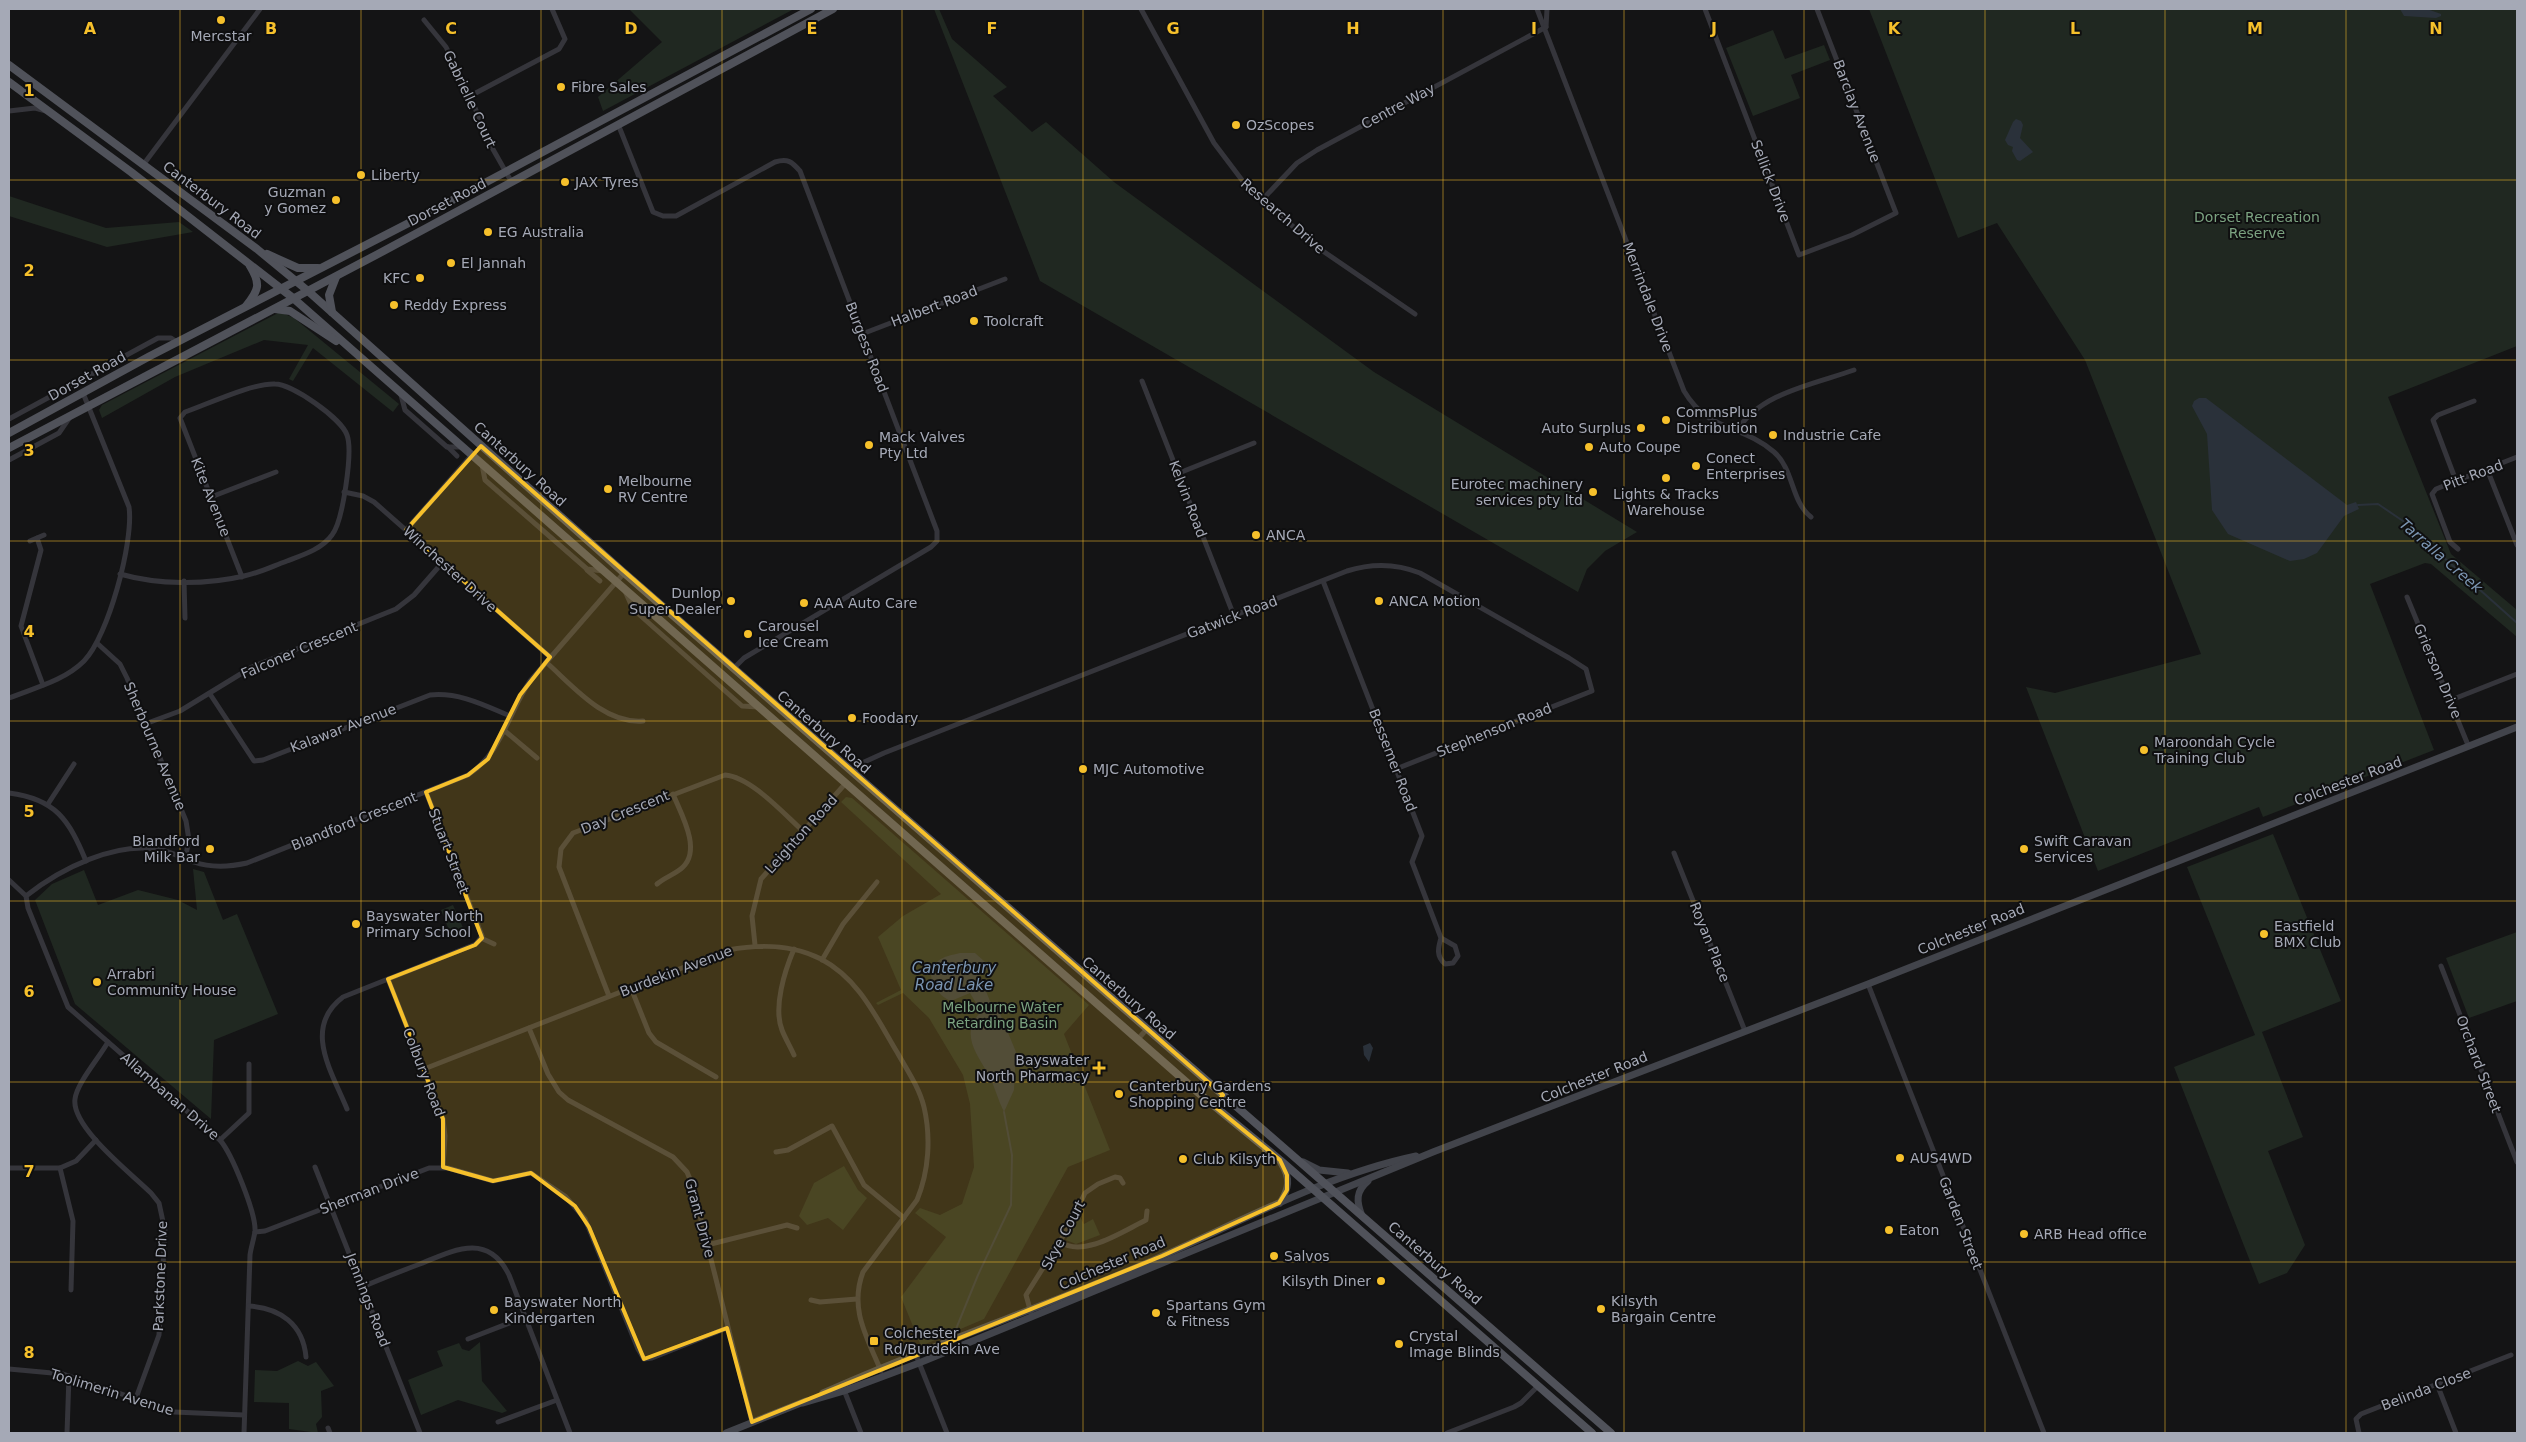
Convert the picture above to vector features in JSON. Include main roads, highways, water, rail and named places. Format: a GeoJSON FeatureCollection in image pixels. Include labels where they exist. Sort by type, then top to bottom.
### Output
{"type":"FeatureCollection","features":[{"type":"Feature","properties":{"kind":"main road","name":"Dorset Road"},"geometry":{"type":"LineString","coordinates":[[9,433],[177,342],[243,310],[506,172],[811,9]]}},
{"type":"Feature","properties":{"kind":"main road","name":"Dorset Road"},"geometry":{"type":"LineString","coordinates":[[9,448],[275,309],[833,9]]}},
{"type":"Feature","properties":{"kind":"main road","name":"Canterbury Road"},"geometry":{"type":"LineString","coordinates":[[9,65],[256,249],[308,291],[733,669],[1611,1433]]}},
{"type":"Feature","properties":{"kind":"main road","name":"Canterbury Road"},"geometry":{"type":"LineString","coordinates":[[9,82],[283,289],[845,784],[1592,1433]]}},
{"type":"Feature","properties":{"kind":"main road"},"geometry":{"type":"LineString","coordinates":[[68,125],[75,114]]}},
{"type":"Feature","properties":{"kind":"main road"},"geometry":{"type":"LineString","coordinates":[[613,115],[618,124]]}},
{"type":"Feature","properties":{"kind":"main road"},"geometry":{"type":"LineString","coordinates":[[256,249],[298,268],[322,267]]}},
{"type":"Feature","properties":{"kind":"main road"},"geometry":{"type":"LineString","coordinates":[[243,310],[257,293],[257,280],[248,263]]}},
{"type":"Feature","properties":{"kind":"main road"},"geometry":{"type":"LineString","coordinates":[[332,312],[330,289],[337,275]]}},
{"type":"Feature","properties":{"kind":"main road"},"geometry":{"type":"LineString","coordinates":[[275,309],[290,311],[357,354]]}},
{"type":"Feature","properties":{"kind":"main road"},"geometry":{"type":"LineString","coordinates":[[471,456],[481,446]]}},
{"type":"Feature","properties":{"kind":"main road","name":"Colchester Road"},"geometry":{"type":"LineString","coordinates":[[843,1388],[880,1369],[1138,1275],[1433,1152],[1868,984],[2517,727]]}},
{"type":"Feature","properties":{"kind":"main road"},"geometry":{"type":"LineString","coordinates":[[845,784],[852,773]]}},
{"type":"Feature","properties":{"kind":"main road"},"geometry":{"type":"LineString","coordinates":[[969,891],[977,882]]}},
{"type":"Feature","properties":{"kind":"main road"},"geometry":{"type":"LineString","coordinates":[[1214,1106],[1223,1095]]}},
{"type":"Feature","properties":{"kind":"main road"},"geometry":{"type":"LineString","coordinates":[[1222,1112],[1231,1101]]}},
{"type":"Feature","properties":{"kind":"main road","name":"Colchester Road"},"geometry":{"type":"LineString","coordinates":[[726,1433],[843,1388],[919,1363],[1162,1256],[1215,1230],[1353,1173],[1433,1152]]}},
{"type":"Feature","properties":{"kind":"main road"},"geometry":{"type":"LineString","coordinates":[[1297,1158],[1319,1170],[1353,1173]]}},
{"type":"Feature","properties":{"kind":"main road"},"geometry":{"type":"LineString","coordinates":[[1280,1160],[1288,1176],[1288,1186],[1280,1204]]}},
{"type":"Feature","properties":{"kind":"main road"},"geometry":{"type":"LineString","coordinates":[[1362,1216],[1358,1196],[1362,1186],[1370,1179]]}},
{"type":"Feature","properties":{"kind":"water"},"geometry":{"type":"Polygon","coordinates":[[[2400,9],[2427,9],[2441,14],[2441,16],[2436,18],[2404,16],[2400,9]]]}},
{"type":"Feature","properties":{"kind":"water"},"geometry":{"type":"Polygon","coordinates":[[[2016,119],[2021,121],[2023,125],[2020,138],[2033,152],[2020,161],[2017,160],[2012,151],[2013,147],[2008,145],[2005,140],[2016,119]]]}},
{"type":"Feature","properties":{"kind":"water"},"geometry":{"type":"Polygon","coordinates":[[[2199,398],[2206,398],[2347,505],[2356,502],[2359,509],[2344,516],[2317,553],[2304,559],[2290,561],[2228,534],[2212,510],[2207,434],[2192,406],[2194,401],[2199,398]]]}},
{"type":"Feature","properties":{"kind":"water","name":"Canterbury Road Lake"},"geometry":{"type":"Polygon","coordinates":[[[960,953],[975,953],[993,969],[985,970],[979,974],[990,1001],[999,1011],[1016,1052],[1014,1090],[1004,1112],[972,1043],[971,1029],[979,1014],[976,1003],[970,993],[951,1001],[937,990],[931,978],[933,966],[938,961],[960,953]]]}},
{"type":"Feature","properties":{"kind":"water"},"geometry":{"type":"Polygon","coordinates":[[[1370,1043],[1373,1048],[1369,1062],[1364,1055],[1363,1046],[1370,1043]]]}},
{"type":"Feature","properties":{"kind":"waterway","name":"Tarralla Creek"},"geometry":{"type":"LineString","coordinates":[[2358,505],[2378,504],[2403,521],[2517,623]]}},
{"type":"Feature","properties":{"kind":"waterway"},"geometry":{"type":"LineString","coordinates":[[956,1329],[978,1275],[1011,1205],[1012,1155],[1004,1112]]}},
{"type":"Feature","properties":{"kind":"place","name":"Mercstar"},"geometry":{"type":"Point","coordinates":[221,20]}},
{"type":"Feature","properties":{"kind":"place","name":"Fibre Sales"},"geometry":{"type":"Point","coordinates":[561,87]}},
{"type":"Feature","properties":{"kind":"place","name":"OzScopes"},"geometry":{"type":"Point","coordinates":[1236,125]}},
{"type":"Feature","properties":{"kind":"place","name":"Liberty"},"geometry":{"type":"Point","coordinates":[361,175]}},
{"type":"Feature","properties":{"kind":"place","name":"JAX Tyres"},"geometry":{"type":"Point","coordinates":[565,182]}},
{"type":"Feature","properties":{"kind":"place","name":"Guzman y Gomez"},"geometry":{"type":"Point","coordinates":[336,200]}},
{"type":"Feature","properties":{"kind":"place","name":"EG Australia"},"geometry":{"type":"Point","coordinates":[488,232]}},
{"type":"Feature","properties":{"kind":"place","name":"El Jannah"},"geometry":{"type":"Point","coordinates":[451,263]}},
{"type":"Feature","properties":{"kind":"place","name":"KFC"},"geometry":{"type":"Point","coordinates":[420,278]}},
{"type":"Feature","properties":{"kind":"place","name":"Reddy Express"},"geometry":{"type":"Point","coordinates":[394,305]}},
{"type":"Feature","properties":{"kind":"place","name":"Toolcraft"},"geometry":{"type":"Point","coordinates":[974,321]}},
{"type":"Feature","properties":{"kind":"place","name":"CommsPlus Distribution"},"geometry":{"type":"Point","coordinates":[1666,420]}},
{"type":"Feature","properties":{"kind":"place","name":"Auto Surplus"},"geometry":{"type":"Point","coordinates":[1641,428]}},
{"type":"Feature","properties":{"kind":"place","name":"Industrie Cafe"},"geometry":{"type":"Point","coordinates":[1773,435]}},
{"type":"Feature","properties":{"kind":"place","name":"Mack Valves Pty Ltd"},"geometry":{"type":"Point","coordinates":[869,445]}},
{"type":"Feature","properties":{"kind":"place","name":"Auto Coupe"},"geometry":{"type":"Point","coordinates":[1589,447]}},
{"type":"Feature","properties":{"kind":"place","name":"Conect Enterprises"},"geometry":{"type":"Point","coordinates":[1696,466]}},
{"type":"Feature","properties":{"kind":"place","name":"Lights & Tracks Warehouse"},"geometry":{"type":"Point","coordinates":[1666,478]}},
{"type":"Feature","properties":{"kind":"place","name":"Melbourne RV Centre"},"geometry":{"type":"Point","coordinates":[608,489]}},
{"type":"Feature","properties":{"kind":"place","name":"Eurotec machinery services pty ltd"},"geometry":{"type":"Point","coordinates":[1593,492]}},
{"type":"Feature","properties":{"kind":"place","name":"ANCA"},"geometry":{"type":"Point","coordinates":[1256,535]}},
{"type":"Feature","properties":{"kind":"place","name":"Dunlop Super Dealer"},"geometry":{"type":"Point","coordinates":[731,601]}},
{"type":"Feature","properties":{"kind":"place","name":"ANCA Motion"},"geometry":{"type":"Point","coordinates":[1379,601]}},
{"type":"Feature","properties":{"kind":"place","name":"AAA Auto Care"},"geometry":{"type":"Point","coordinates":[804,603]}},
{"type":"Feature","properties":{"kind":"place","name":"Carousel Ice Cream"},"geometry":{"type":"Point","coordinates":[748,634]}},
{"type":"Feature","properties":{"kind":"place","name":"Foodary"},"geometry":{"type":"Point","coordinates":[852,718]}},
{"type":"Feature","properties":{"kind":"place","name":"Maroondah Cycle Training Club"},"geometry":{"type":"Point","coordinates":[2144,750]}},
{"type":"Feature","properties":{"kind":"place","name":"MJC Automotive"},"geometry":{"type":"Point","coordinates":[1083,769]}},
{"type":"Feature","properties":{"kind":"place","name":"Blandford Milk Bar"},"geometry":{"type":"Point","coordinates":[210,849]}},
{"type":"Feature","properties":{"kind":"place","name":"Swift Caravan Services"},"geometry":{"type":"Point","coordinates":[2024,849]}},
{"type":"Feature","properties":{"kind":"place","name":"Bayswater North Primary School"},"geometry":{"type":"Point","coordinates":[356,924]}},
{"type":"Feature","properties":{"kind":"place","name":"Eastfield BMX Club"},"geometry":{"type":"Point","coordinates":[2264,934]}},
{"type":"Feature","properties":{"kind":"place","name":"Arrabri Community House"},"geometry":{"type":"Point","coordinates":[97,982]}},
{"type":"Feature","properties":{"kind":"place","name":"Bayswater North Pharmacy"},"geometry":{"type":"Point","coordinates":[1099,1068]}},
{"type":"Feature","properties":{"kind":"place","name":"Canterbury Gardens Shopping Centre"},"geometry":{"type":"Point","coordinates":[1119,1094]}},
{"type":"Feature","properties":{"kind":"place","name":"AUS4WD"},"geometry":{"type":"Point","coordinates":[1900,1158]}},
{"type":"Feature","properties":{"kind":"place","name":"Club Kilsyth"},"geometry":{"type":"Point","coordinates":[1183,1159]}},
{"type":"Feature","properties":{"kind":"place","name":"Eaton"},"geometry":{"type":"Point","coordinates":[1889,1230]}},
{"type":"Feature","properties":{"kind":"place","name":"ARB Head office"},"geometry":{"type":"Point","coordinates":[2024,1234]}},
{"type":"Feature","properties":{"kind":"place","name":"Salvos"},"geometry":{"type":"Point","coordinates":[1274,1256]}},
{"type":"Feature","properties":{"kind":"place","name":"Kilsyth Diner"},"geometry":{"type":"Point","coordinates":[1381,1281]}},
{"type":"Feature","properties":{"kind":"place","name":"Kilsyth Bargain Centre"},"geometry":{"type":"Point","coordinates":[1601,1309]}},
{"type":"Feature","properties":{"kind":"place","name":"Bayswater North Kindergarten"},"geometry":{"type":"Point","coordinates":[494,1310]}},
{"type":"Feature","properties":{"kind":"place","name":"Spartans Gym & Fitness"},"geometry":{"type":"Point","coordinates":[1156,1313]}},
{"type":"Feature","properties":{"kind":"place","name":"Colchester Rd/Burdekin Ave"},"geometry":{"type":"Point","coordinates":[874,1341]}},
{"type":"Feature","properties":{"kind":"place","name":"Crystal Image Blinds"},"geometry":{"type":"Point","coordinates":[1399,1344]}},
{"type":"Feature","properties":{"kind":"park label","name":"Dorset Recreation Reserve"},"geometry":{"type":"Point","coordinates":[2257,226]}},
{"type":"Feature","properties":{"kind":"park label","name":"Melbourne Water Retarding Basin"},"geometry":{"type":"Point","coordinates":[1002,1016]}}]}
